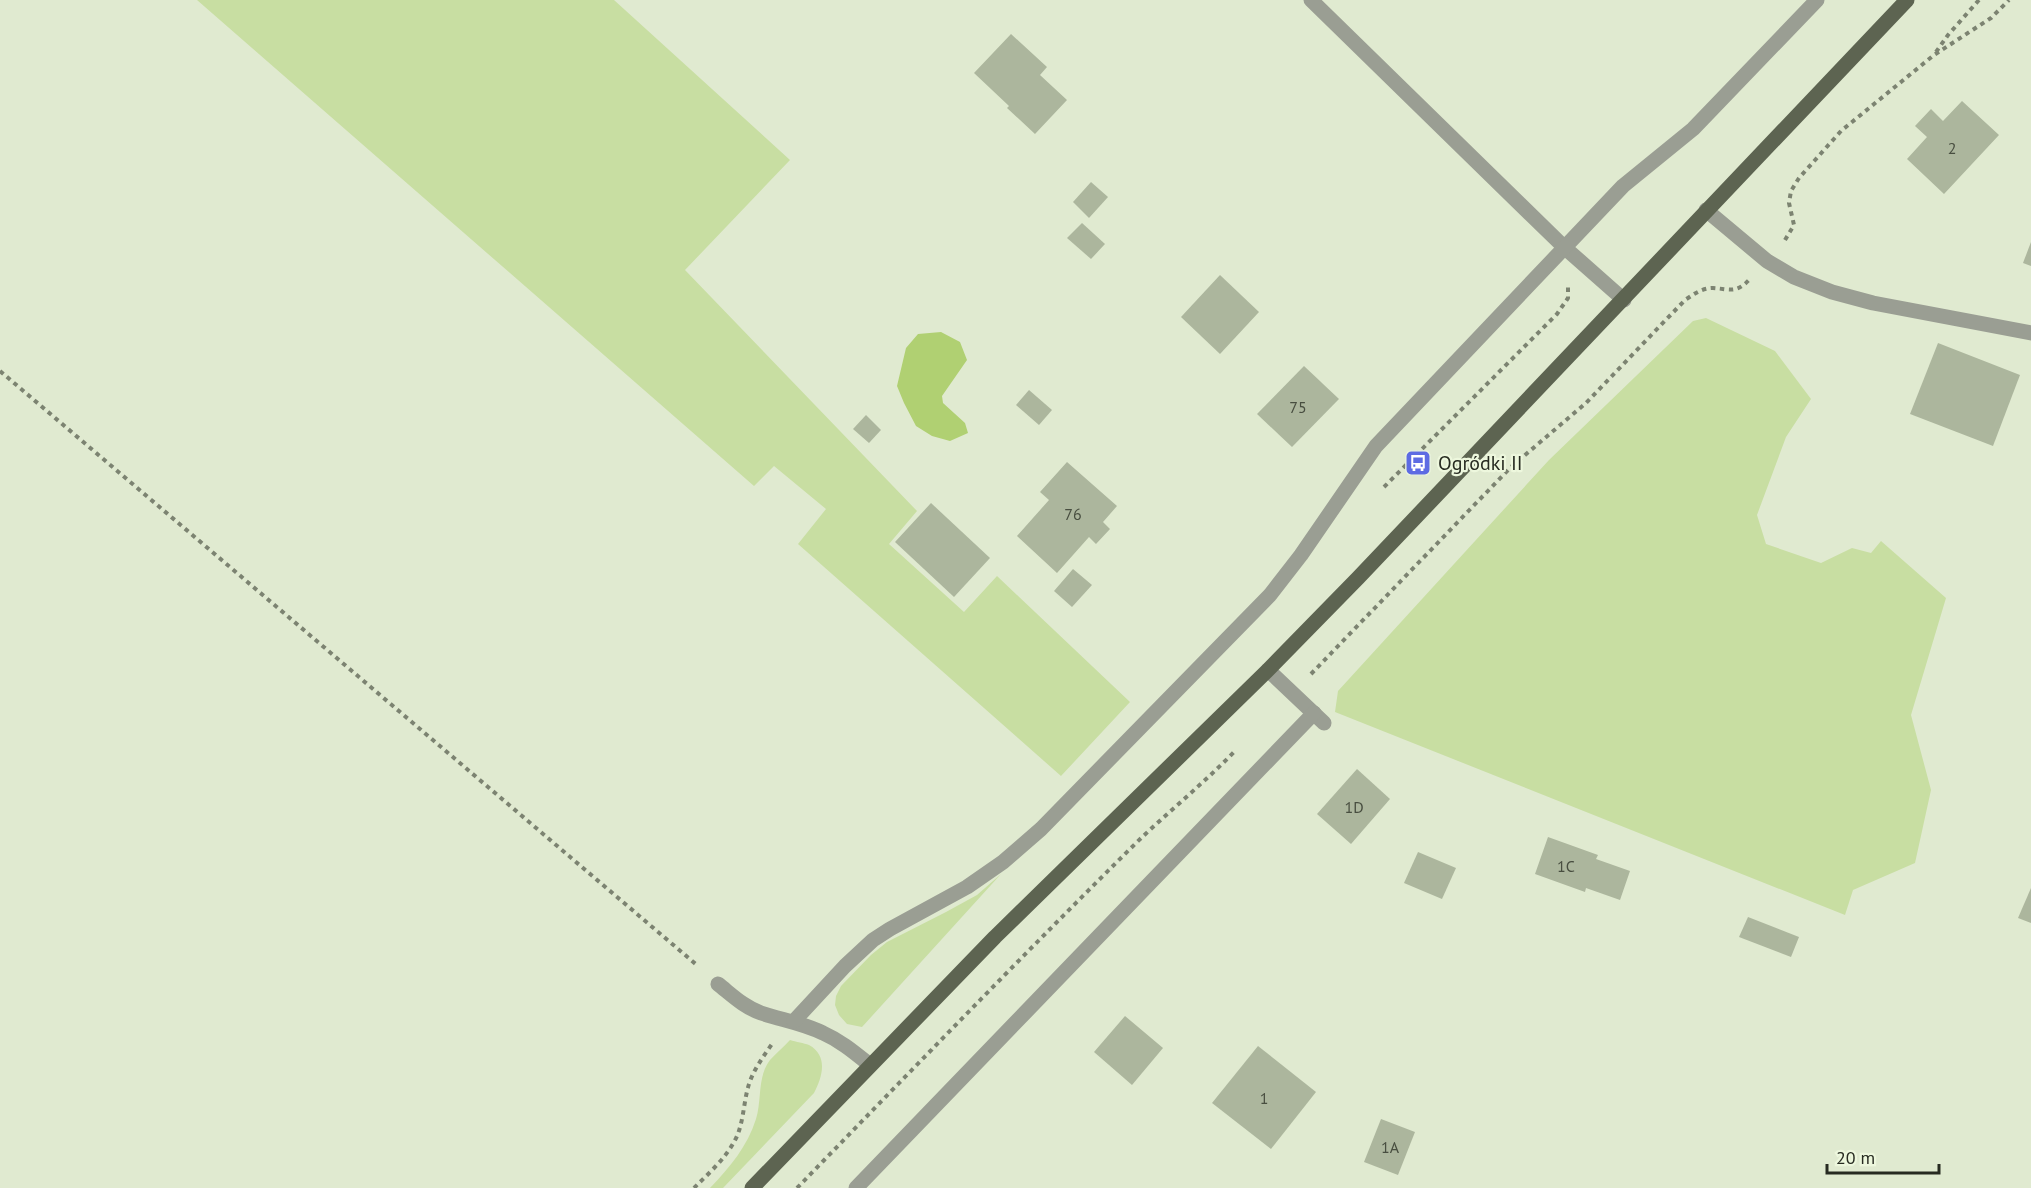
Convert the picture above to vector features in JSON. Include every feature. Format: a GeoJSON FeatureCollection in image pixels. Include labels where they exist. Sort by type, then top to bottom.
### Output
{"type":"FeatureCollection","features":[{"type":"Feature","properties":{"kind":"main road"},"geometry":{"type":"LineString","coordinates":[[752,1188],[995,937],[1268,670],[1907,0]]}},
{"type":"Feature","properties":{"kind":"street"},"geometry":{"type":"LineString","coordinates":[[1311,0],[1564,247],[1623,300]]}},
{"type":"Feature","properties":{"kind":"street"},"geometry":{"type":"LineString","coordinates":[[794,1021],[845,966],[873,940],[967,887],[1003,862],[1041,829],[1270,595],[1301,555],[1376,446],[1623,186],[1694,129],[1817,0]]}},
{"type":"Feature","properties":{"kind":"street"},"geometry":{"type":"LineString","coordinates":[[1706,210],[1767,261],[1794,277],[1832,292],[1873,303],[2031,333]]}},
{"type":"Feature","properties":{"kind":"street"},"geometry":{"type":"LineString","coordinates":[[856,1188],[1319,718],[1268,670]]}},
{"type":"Feature","properties":{"kind":"street"},"geometry":{"type":"LineString","coordinates":[[718,984],[740,1002],[759,1012],[794,1021],[832,1038],[848,1047],[870,1065]]}},
{"type":"Feature","properties":{"kind":"path"},"geometry":{"type":"LineString","coordinates":[[1934,55],[1948,35],[1979,0]]}},
{"type":"Feature","properties":{"kind":"path"},"geometry":{"type":"LineString","coordinates":[[1799,178],[1841,131],[1934,55],[1991,18],[2009,0]]}},
{"type":"Feature","properties":{"kind":"path"},"geometry":{"type":"LineString","coordinates":[[1383,487],[1557,314],[1568,298],[1568,285],[1564,279]]}},
{"type":"Feature","properties":{"kind":"path"},"geometry":{"type":"LineString","coordinates":[[1293,693],[1511,467],[1586,403],[1685,300]]}},
{"type":"Feature","properties":{"kind":"path"},"geometry":{"type":"LineString","coordinates":[[0,371],[718,984]]}},
{"type":"Feature","properties":{"kind":"path"},"geometry":{"type":"LineString","coordinates":[[797,1188],[977,1002],[1126,853],[1239,748]]}},
{"type":"Feature","properties":{"kind":"path"},"geometry":{"type":"LineString","coordinates":[[694,1188],[719,1162],[734,1142],[741,1125],[749,1084],[759,1062],[775,1040],[794,1021]]}},
{"type":"Feature","properties":{"kind":"shaded area"},"geometry":{"type":"Polygon","coordinates":[[[197,0],[614,0],[790,160],[685,270],[917,511],[889,544],[964,612],[997,576],[1130,702],[1061,776],[798,544],[826,509],[774,466],[754,486],[197,0]]]}},
{"type":"Feature","properties":{"kind":"shaded area"},"geometry":{"type":"Polygon","coordinates":[[[1706,318],[1775,351],[1811,399],[1786,437],[1757,515],[1766,544],[1821,563],[1852,548],[1871,553],[1881,541],[1946,598],[1911,715],[1931,790],[1915,863],[1853,890],[1845,915],[1335,712],[1338,691],[1549,460],[1693,321],[1706,318]]]}},
{"type":"Feature","properties":{"kind":"shaded area"},"geometry":{"type":"Polygon","coordinates":[[[941,332],[960,342],[967,360],[942,396],[943,403],[965,423],[968,433],[950,441],[932,436],[916,426],[897,386],[906,348],[918,334],[941,332]]]}},
{"type":"Feature","properties":{"kind":"shaded area"},"geometry":{"type":"Polygon","coordinates":[[[1001,874],[862,1027],[847,1024],[839,1015],[835,1005],[836,996],[841,986],[871,955],[887,942],[977,895],[1001,874]]]}},
{"type":"Feature","properties":{"kind":"shaded area"},"geometry":{"type":"Polygon","coordinates":[[[790,1040],[809,1045],[819,1055],[822,1068],[814,1093],[723,1188],[710,1188],[731,1164],[748,1139],[756,1119],[763,1074],[770,1060],[790,1040]]]}},
{"type":"Feature","properties":{"kind":"building"},"geometry":{"type":"Polygon","coordinates":[[[1011,34],[1047,67],[1040,75],[1067,100],[1035,134],[974,73],[1011,34]]]}},
{"type":"Feature","properties":{"kind":"building"},"geometry":{"type":"Polygon","coordinates":[[[1962,101],[1999,135],[1944,194],[1907,159],[1927,137],[1915,126],[1931,109],[1943,121],[1962,101]]]}},
{"type":"Feature","properties":{"kind":"building"},"geometry":{"type":"Polygon","coordinates":[[[1091,182],[1108,197],[1089,218],[1073,202],[1091,182]]]}},
{"type":"Feature","properties":{"kind":"building"},"geometry":{"type":"Polygon","coordinates":[[[1082,223],[1105,244],[1091,259],[1067,238],[1082,223]]]}},
{"type":"Feature","properties":{"kind":"building"},"geometry":{"type":"Polygon","coordinates":[[[2031,242],[2031,266],[2023,263],[2031,242]]]}},
{"type":"Feature","properties":{"kind":"building"},"geometry":{"type":"Polygon","coordinates":[[[1220,275],[1259,312],[1220,354],[1181,317],[1220,275]]]}},
{"type":"Feature","properties":{"kind":"building"},"geometry":{"type":"Polygon","coordinates":[[[1938,343],[2020,375],[1993,446],[1910,414],[1938,343]]]}},
{"type":"Feature","properties":{"kind":"building"},"geometry":{"type":"Polygon","coordinates":[[[1304,366],[1339,399],[1292,447],[1257,414],[1304,366]]]}},
{"type":"Feature","properties":{"kind":"building"},"geometry":{"type":"Polygon","coordinates":[[[1029,390],[1052,410],[1039,425],[1016,405],[1029,390]]]}},
{"type":"Feature","properties":{"kind":"building"},"geometry":{"type":"Polygon","coordinates":[[[866,415],[881,430],[869,443],[853,429],[866,415]]]}},
{"type":"Feature","properties":{"kind":"building"},"geometry":{"type":"Polygon","coordinates":[[[1067,462],[1117,506],[1103,522],[1110,529],[1096,544],[1089,537],[1057,573],[1017,536],[1049,500],[1040,492],[1067,462]]]}},
{"type":"Feature","properties":{"kind":"building"},"geometry":{"type":"Polygon","coordinates":[[[931,503],[990,558],[954,597],[895,542],[931,503]]]}},
{"type":"Feature","properties":{"kind":"building"},"geometry":{"type":"Polygon","coordinates":[[[1073,569],[1092,585],[1072,607],[1054,591],[1073,569]]]}},
{"type":"Feature","properties":{"kind":"building"},"geometry":{"type":"Polygon","coordinates":[[[1357,769],[1390,799],[1351,844],[1317,814],[1357,769]]]}},
{"type":"Feature","properties":{"kind":"building"},"geometry":{"type":"Polygon","coordinates":[[[1548,837],[1598,855],[1596,859],[1630,871],[1620,900],[1586,888],[1585,892],[1535,874],[1548,837]]]}},
{"type":"Feature","properties":{"kind":"building"},"geometry":{"type":"Polygon","coordinates":[[[1418,852],[1456,868],[1442,899],[1404,883],[1418,852]]]}},
{"type":"Feature","properties":{"kind":"building"},"geometry":{"type":"Polygon","coordinates":[[[2031,888],[2031,923],[2018,918],[2031,888]]]}},
{"type":"Feature","properties":{"kind":"building"},"geometry":{"type":"Polygon","coordinates":[[[1748,917],[1799,937],[1791,957],[1739,937],[1748,917]]]}},
{"type":"Feature","properties":{"kind":"building"},"geometry":{"type":"Polygon","coordinates":[[[1125,1016],[1163,1048],[1132,1085],[1094,1052],[1125,1016]]]}},
{"type":"Feature","properties":{"kind":"building"},"geometry":{"type":"Polygon","coordinates":[[[1258,1046],[1316,1092],[1271,1149],[1212,1103],[1258,1046]]]}},
{"type":"Feature","properties":{"kind":"building"},"geometry":{"type":"Polygon","coordinates":[[[1381,1119],[1415,1132],[1398,1175],[1364,1162],[1381,1119]]]}},
{"type":"Feature","properties":{"kind":"place","name":"Ogródki II"},"geometry":{"type":"Point","coordinates":[1418,463]}}]}
